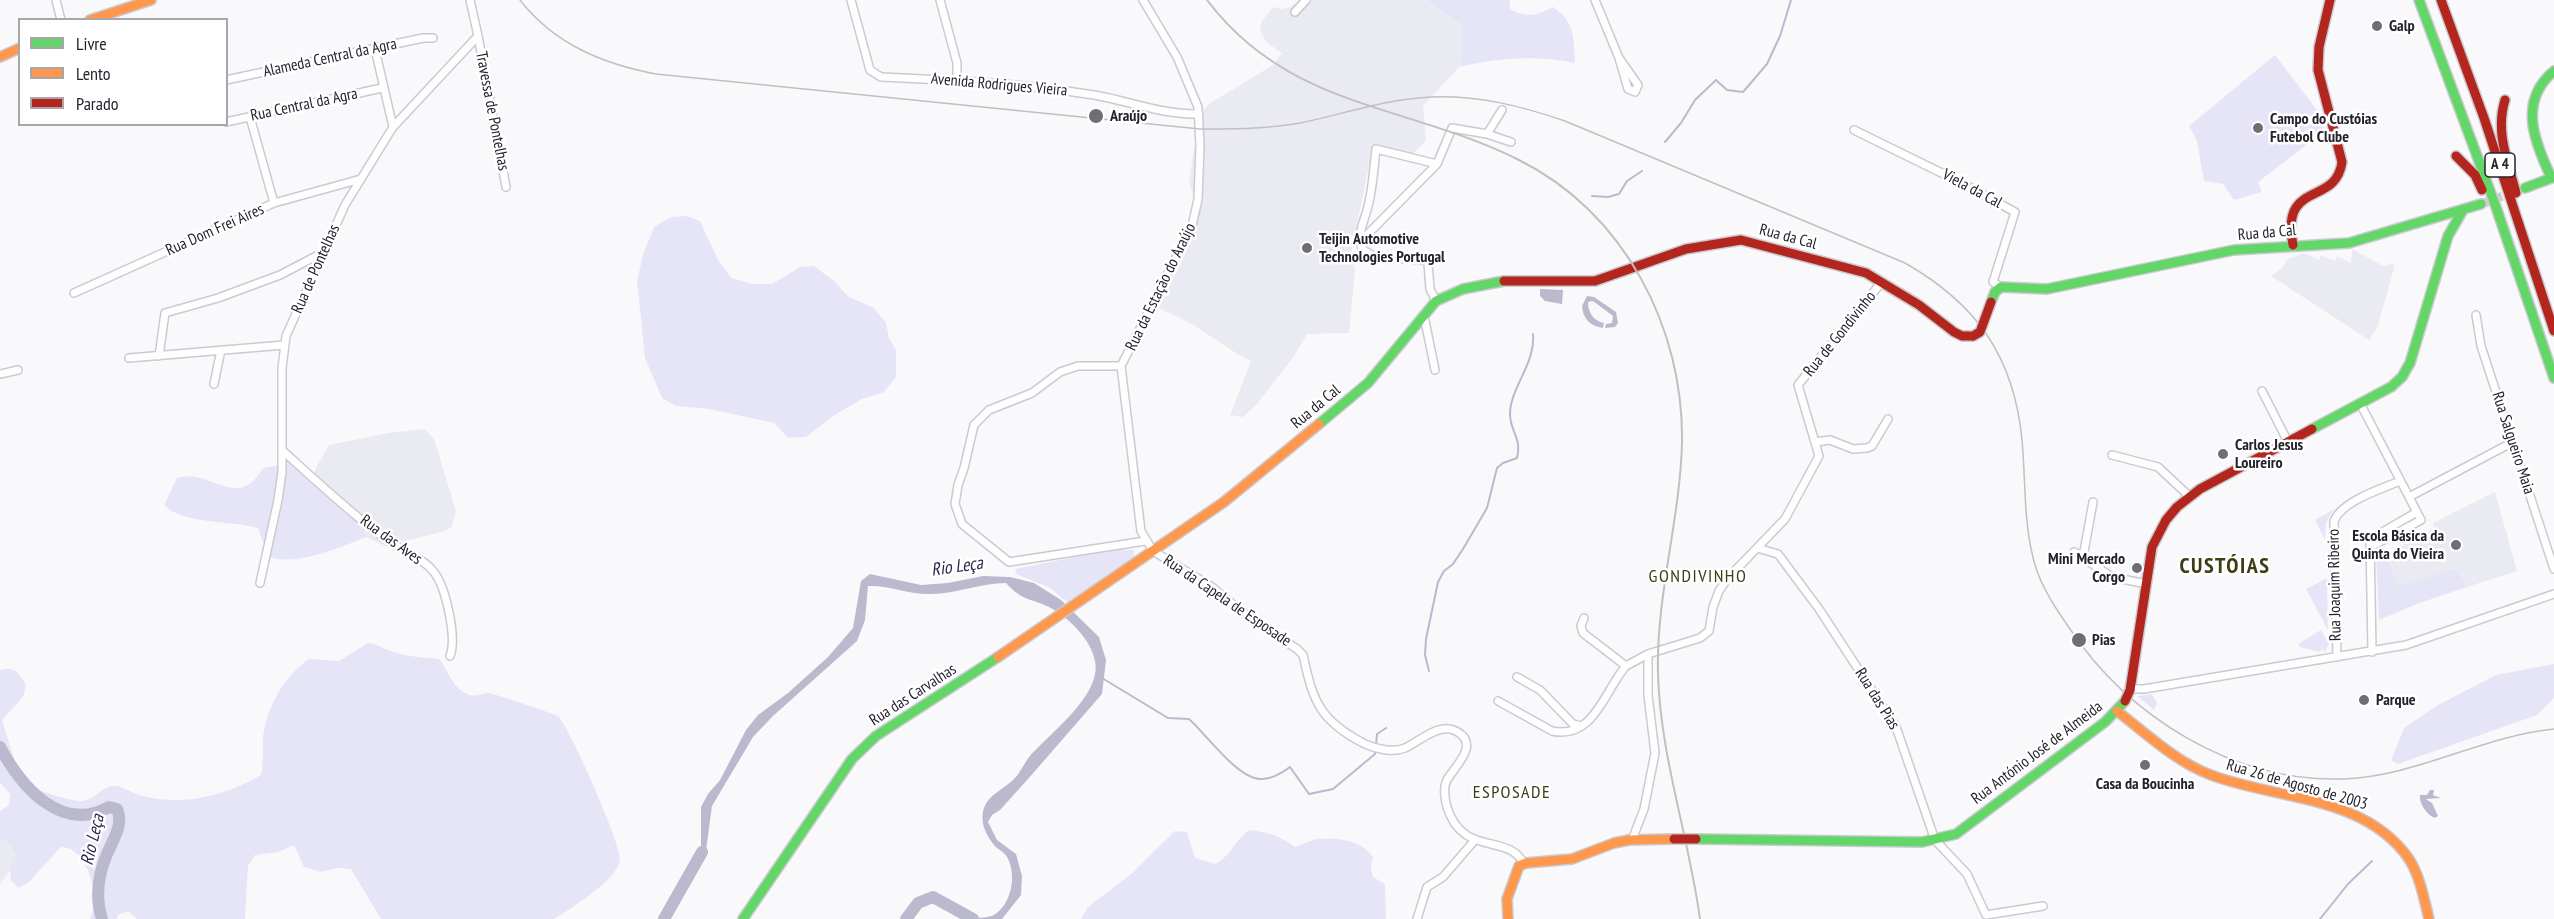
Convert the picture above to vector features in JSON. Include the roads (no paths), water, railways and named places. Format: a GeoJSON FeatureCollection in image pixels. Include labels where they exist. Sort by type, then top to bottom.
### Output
{"type":"FeatureCollection","features":[{"type":"Feature","properties":{"kind":"main road"},"geometry":{"type":"LineString","coordinates":[[96,18],[151,0]]}},
{"type":"Feature","properties":{"kind":"main road"},"geometry":{"type":"LineString","coordinates":[[2294,245],[2290,225],[2295,208],[2310,196],[2335,182],[2342,171],[2342,162],[2318,70],[2319,47],[2331,0]]}},
{"type":"Feature","properties":{"kind":"main road","name":"A 4"},"geometry":{"type":"LineString","coordinates":[[2419,0],[2496,207],[2554,378]]}},
{"type":"Feature","properties":{"kind":"main road","name":"A 4"},"geometry":{"type":"LineString","coordinates":[[2441,0],[2484,118],[2554,331]]}},
{"type":"Feature","properties":{"kind":"main road"},"geometry":{"type":"LineString","coordinates":[[0,57],[18,49]]}},
{"type":"Feature","properties":{"kind":"main road"},"geometry":{"type":"LineString","coordinates":[[2525,188],[2553,177],[2535,138],[2532,116],[2538,88],[2554,70]]}},
{"type":"Feature","properties":{"kind":"main road"},"geometry":{"type":"LineString","coordinates":[[2505,100],[2500,119],[2501,138],[2513,178],[2524,242]]}},
{"type":"Feature","properties":{"kind":"main road"},"geometry":{"type":"LineString","coordinates":[[2456,156],[2475,175],[2484,193],[2496,207]]}},
{"type":"Feature","properties":{"kind":"main road"},"geometry":{"type":"LineString","coordinates":[[2463,210],[2481,204]]}},
{"type":"Feature","properties":{"kind":"main road","name":"Rua da Cal"},"geometry":{"type":"LineString","coordinates":[[1153,551],[1224,502],[1368,383],[1436,301],[1458,290],[1494,284],[1550,280],[1591,282],[1666,255],[1719,241],[1741,240],[1866,273],[1919,305],[1954,333],[1972,336],[1980,332],[1995,292],[2001,287],[2047,289],[2234,250],[2349,243],[2463,210]]}},
{"type":"Feature","properties":{"kind":"main road","name":"Rua António José de Almeida"},"geometry":{"type":"LineString","coordinates":[[1524,864],[1572,859],[1614,843],[1632,840],[1935,840],[1956,834],[2117,711],[2124,701],[2131,690],[2152,547],[2161,525],[2176,506],[2189,496],[2361,405],[2402,377],[2410,363],[2448,236],[2463,210]]}},
{"type":"Feature","properties":{"kind":"main road","name":"Rua das Carvalhas"},"geometry":{"type":"LineString","coordinates":[[743,919],[852,759],[876,736],[1052,622],[1153,551]]}},
{"type":"Feature","properties":{"kind":"main road","name":"Rua 26 de Agosto de 2003"},"geometry":{"type":"LineString","coordinates":[[2117,711],[2175,753],[2210,774],[2348,812],[2379,827],[2400,846],[2410,860],[2429,919]]}},
{"type":"Feature","properties":{"kind":"main road"},"geometry":{"type":"LineString","coordinates":[[1508,919],[1505,909],[1512,882],[1519,866],[1524,864]]}},
{"type":"Feature","properties":{"kind":"street"},"geometry":{"type":"LineString","coordinates":[[56,0],[60,18]]}},
{"type":"Feature","properties":{"kind":"street"},"geometry":{"type":"LineString","coordinates":[[470,0],[478,36]]}},
{"type":"Feature","properties":{"kind":"street","name":"Avenida Rodrigues Vieira"},"geometry":{"type":"LineString","coordinates":[[851,0],[870,70],[880,77],[957,80],[1088,94],[1137,107],[1199,114]]}},
{"type":"Feature","properties":{"kind":"street"},"geometry":{"type":"LineString","coordinates":[[940,0],[957,63],[957,80]]}},
{"type":"Feature","properties":{"kind":"street","name":"Rua da Estação do Araújo"},"geometry":{"type":"LineString","coordinates":[[1143,0],[1177,57],[1195,97],[1199,114],[1200,163],[1196,213],[1121,366],[1078,366],[1060,372],[1032,393],[989,411],[974,425],[955,504],[962,524],[1009,562],[1145,541]]}},
{"type":"Feature","properties":{"kind":"street"},"geometry":{"type":"LineString","coordinates":[[1295,12],[1306,0]]}},
{"type":"Feature","properties":{"kind":"street"},"geometry":{"type":"LineString","coordinates":[[1595,0],[1618,58]]}},
{"type":"Feature","properties":{"kind":"street"},"geometry":{"type":"LineString","coordinates":[[1599,10],[1604,0]]}},
{"type":"Feature","properties":{"kind":"street","name":"Rua de Pontelhas"},"geometry":{"type":"LineString","coordinates":[[260,583],[278,500],[282,450],[284,345],[345,205],[393,127],[478,36]]}},
{"type":"Feature","properties":{"kind":"street","name":"Travessa de Pontelhas"},"geometry":{"type":"LineString","coordinates":[[478,36],[506,187]]}},
{"type":"Feature","properties":{"kind":"street","name":"Alameda Central da Agra"},"geometry":{"type":"LineString","coordinates":[[228,80],[423,38],[433,38]]}},
{"type":"Feature","properties":{"kind":"street"},"geometry":{"type":"LineString","coordinates":[[375,49],[382,88],[393,127]]}},
{"type":"Feature","properties":{"kind":"street","name":"Rua Central da Agra"},"geometry":{"type":"LineString","coordinates":[[228,122],[382,88]]}},
{"type":"Feature","properties":{"kind":"street"},"geometry":{"type":"LineString","coordinates":[[1487,134],[1502,110]]}},
{"type":"Feature","properties":{"kind":"street"},"geometry":{"type":"LineString","coordinates":[[250,117],[274,203]]}},
{"type":"Feature","properties":{"kind":"street"},"geometry":{"type":"LineString","coordinates":[[1360,242],[1437,164],[1452,128],[1487,134],[1511,142]]}},
{"type":"Feature","properties":{"kind":"street","name":"Viela da Cal"},"geometry":{"type":"LineString","coordinates":[[1854,130],[1958,181],[2015,213],[1993,282],[2001,287]]}},
{"type":"Feature","properties":{"kind":"street"},"geometry":{"type":"LineString","coordinates":[[1436,301],[1430,289],[1428,263],[1424,260],[1375,257],[1362,249],[1360,230],[1369,204],[1376,149],[1437,164]]}},
{"type":"Feature","properties":{"kind":"street","name":"Rua Dom Frei Aires"},"geometry":{"type":"LineString","coordinates":[[74,293],[274,203],[361,179]]}},
{"type":"Feature","properties":{"kind":"street"},"geometry":{"type":"LineString","coordinates":[[159,356],[165,313],[218,298],[280,275],[324,252]]}},
{"type":"Feature","properties":{"kind":"street","name":"Rua de Gondivinho"},"geometry":{"type":"LineString","coordinates":[[1648,654],[1700,638],[1709,631],[1713,607],[1727,579],[1785,519],[1819,456],[1798,385],[1881,283]]}},
{"type":"Feature","properties":{"kind":"street","name":"Rua Salgueiro Maia"},"geometry":{"type":"LineString","coordinates":[[2476,315],[2481,346],[2554,569]]}},
{"type":"Feature","properties":{"kind":"street"},"geometry":{"type":"LineString","coordinates":[[1424,316],[1435,370]]}},
{"type":"Feature","properties":{"kind":"street"},"geometry":{"type":"LineString","coordinates":[[129,358],[284,345]]}},
{"type":"Feature","properties":{"kind":"street"},"geometry":{"type":"LineString","coordinates":[[214,384],[221,350]]}},
{"type":"Feature","properties":{"kind":"street"},"geometry":{"type":"LineString","coordinates":[[1121,366],[1141,531],[1145,541]]}},
{"type":"Feature","properties":{"kind":"street"},"geometry":{"type":"LineString","coordinates":[[0,374],[18,370]]}},
{"type":"Feature","properties":{"kind":"street"},"geometry":{"type":"LineString","coordinates":[[2262,391],[2288,442]]}},
{"type":"Feature","properties":{"kind":"street"},"geometry":{"type":"LineString","coordinates":[[2361,405],[2421,520],[2374,545],[2370,539]]}},
{"type":"Feature","properties":{"kind":"street"},"geometry":{"type":"LineString","coordinates":[[1815,442],[1830,440],[1853,450],[1867,448],[1872,446],[1888,419]]}},
{"type":"Feature","properties":{"kind":"street"},"geometry":{"type":"LineString","coordinates":[[2409,497],[2513,442]]}},
{"type":"Feature","properties":{"kind":"street","name":"Rua das Aves"},"geometry":{"type":"LineString","coordinates":[[282,450],[381,536],[433,570],[441,585],[452,634],[450,656]]}},
{"type":"Feature","properties":{"kind":"street"},"geometry":{"type":"LineString","coordinates":[[2112,455],[2158,467],[2189,496]]}},
{"type":"Feature","properties":{"kind":"street","name":"Rua Joaquim Ribeiro"},"geometry":{"type":"LineString","coordinates":[[2337,657],[2334,521],[2339,512],[2349,505],[2400,481]]}},
{"type":"Feature","properties":{"kind":"street"},"geometry":{"type":"LineString","coordinates":[[2083,557],[2093,502]]}},
{"type":"Feature","properties":{"kind":"street"},"geometry":{"type":"LineString","coordinates":[[2370,539],[2417,512]]}},
{"type":"Feature","properties":{"kind":"street"},"geometry":{"type":"LineString","coordinates":[[2370,539],[2372,652]]}},
{"type":"Feature","properties":{"kind":"street","name":"Rua da Capela de Esposade"},"geometry":{"type":"LineString","coordinates":[[1145,541],[1153,551],[1212,587],[1241,611],[1297,649],[1303,655],[1314,693],[1326,718],[1338,729],[1380,749],[1404,749],[1429,735],[1447,729],[1461,735],[1466,743],[1466,753],[1447,780],[1446,796],[1452,818],[1466,837],[1474,841]]}},
{"type":"Feature","properties":{"kind":"street","name":"Rua das Pias"},"geometry":{"type":"LineString","coordinates":[[1757,548],[1778,554],[1819,609],[1896,727],[1935,840],[1967,874],[1986,915],[2043,906]]}},
{"type":"Feature","properties":{"kind":"street"},"geometry":{"type":"LineString","coordinates":[[2074,552],[2112,576],[2147,584]]}},
{"type":"Feature","properties":{"kind":"street"},"geometry":{"type":"LineString","coordinates":[[2131,690],[2406,645],[2554,594]]}},
{"type":"Feature","properties":{"kind":"street"},"geometry":{"type":"LineString","coordinates":[[1584,618],[1581,626],[1583,633],[1626,666]]}},
{"type":"Feature","properties":{"kind":"street"},"geometry":{"type":"LineString","coordinates":[[1498,701],[1552,731],[1559,732],[1581,726],[1596,714],[1626,666],[1648,654],[1648,695],[1655,753],[1644,809],[1632,840]]}},
{"type":"Feature","properties":{"kind":"street"},"geometry":{"type":"LineString","coordinates":[[1517,677],[1540,690],[1573,724],[1581,726]]}},
{"type":"Feature","properties":{"kind":"street"},"geometry":{"type":"LineString","coordinates":[[1417,919],[1427,887],[1443,877],[1474,841],[1503,847],[1516,854],[1524,864]]}},
{"type":"Feature","properties":{"kind":"waterway"},"geometry":{"type":"LineString","coordinates":[[1665,142],[1681,123],[1695,100],[1716,80],[1727,90],[1743,92],[1767,64],[1780,36],[1791,0]]}},
{"type":"Feature","properties":{"kind":"waterway"},"geometry":{"type":"LineString","coordinates":[[1592,196],[1608,197],[1619,194],[1627,181],[1642,171]]}},
{"type":"Feature","properties":{"kind":"waterway"},"geometry":{"type":"LineString","coordinates":[[1429,671],[1425,655],[1426,639],[1438,582],[1444,571],[1453,564],[1463,549],[1487,508],[1497,468],[1517,458],[1518,445],[1512,426],[1511,404],[1531,355],[1533,334]]}},
{"type":"Feature","properties":{"kind":"waterway"},"geometry":{"type":"LineString","coordinates":[[1102,678],[1168,718],[1189,719],[1232,764],[1251,777],[1268,778],[1290,767],[1309,794],[1333,789],[1375,754],[1375,750]]}},
{"type":"Feature","properties":{"kind":"waterway"},"geometry":{"type":"LineString","coordinates":[[1376,745],[1377,734],[1386,728]]}},
{"type":"Feature","properties":{"kind":"waterway","name":"Rio Leça"},"geometry":{"type":"LineString","coordinates":[[0,747],[19,777],[31,790],[44,802],[59,810],[75,814],[91,814],[109,807],[117,809],[118,826],[104,862],[98,886],[102,919]]}},
{"type":"Feature","properties":{"kind":"waterway","name":"Rio Leça"},"geometry":{"type":"LineString","coordinates":[[664,919],[702,852]]}},
{"type":"Feature","properties":{"kind":"waterway"},"geometry":{"type":"LineString","coordinates":[[2320,919],[2348,884],[2372,861]]}},
{"type":"Feature","properties":{"kind":"waterway","name":"Rio Leça"},"geometry":{"type":"LineString","coordinates":[[906,919],[918,903],[933,897],[973,919]]}},
{"type":"Feature","properties":{"kind":"tunnel"},"geometry":{"type":"LineString","coordinates":[[2481,204],[2514,192]]}},
{"type":"Feature","properties":{"kind":"tram line"},"geometry":{"type":"LineString","coordinates":[[520,0],[548,29],[581,50],[617,64],[656,74],[1200,129],[1288,125],[1381,104],[1431,97],[1466,98],[1499,103],[1565,121],[1905,263],[1953,296],[1988,336],[2010,383],[2018,410],[2022,440],[2028,534],[2035,565],[2045,590],[2094,661],[2122,690],[2153,716],[2187,738],[2224,756],[2262,769],[2301,777],[2342,779],[2369,777],[2396,771],[2501,739],[2554,729]]}},
{"type":"Feature","properties":{"kind":"railway"},"geometry":{"type":"LineString","coordinates":[[1207,0],[1239,36],[1275,63],[1312,84],[1352,100],[1477,142],[1519,160],[1556,182],[1589,210],[1617,242],[1641,278],[1659,317],[1672,358],[1680,400],[1682,443],[1680,472],[1664,587],[1658,644],[1658,673],[1669,766],[1700,919]]}},
{"type":"Feature","properties":{"kind":"place","name":"Galp"},"geometry":{"type":"Point","coordinates":[2377,26]}},
{"type":"Feature","properties":{"kind":"place","name":"Araújo"},"geometry":{"type":"Point","coordinates":[1096,116]}},
{"type":"Feature","properties":{"kind":"place","name":"Campo do Custóias Futebol Clube"},"geometry":{"type":"Point","coordinates":[2258,128]}},
{"type":"Feature","properties":{"kind":"place","name":"Teijin Automotive Technologies Portugal"},"geometry":{"type":"Point","coordinates":[1307,248]}},
{"type":"Feature","properties":{"kind":"place","name":"Carlos Jesus Loureiro"},"geometry":{"type":"Point","coordinates":[2223,454]}},
{"type":"Feature","properties":{"kind":"place","name":"Escola Básica da Quinta do Vieira"},"geometry":{"type":"Point","coordinates":[2456,545]}},
{"type":"Feature","properties":{"kind":"place","name":"Mini Mercado Corgo"},"geometry":{"type":"Point","coordinates":[2137,568]}},
{"type":"Feature","properties":{"kind":"place","name":"Pias"},"geometry":{"type":"Point","coordinates":[2079,640]}},
{"type":"Feature","properties":{"kind":"place","name":"Parque"},"geometry":{"type":"Point","coordinates":[2364,700]}},
{"type":"Feature","properties":{"kind":"place","name":"Casa da Boucinha"},"geometry":{"type":"Point","coordinates":[2145,765]}},
{"type":"Feature","properties":{"kind":"district","name":"CUSTÓIAS"},"geometry":{"type":"Point","coordinates":[2225,567]}},
{"type":"Feature","properties":{"kind":"district","name":"GONDIVINHO"},"geometry":{"type":"Point","coordinates":[1698,577]}},
{"type":"Feature","properties":{"kind":"district","name":"ESPOSADE"},"geometry":{"type":"Point","coordinates":[1512,793]}}]}
